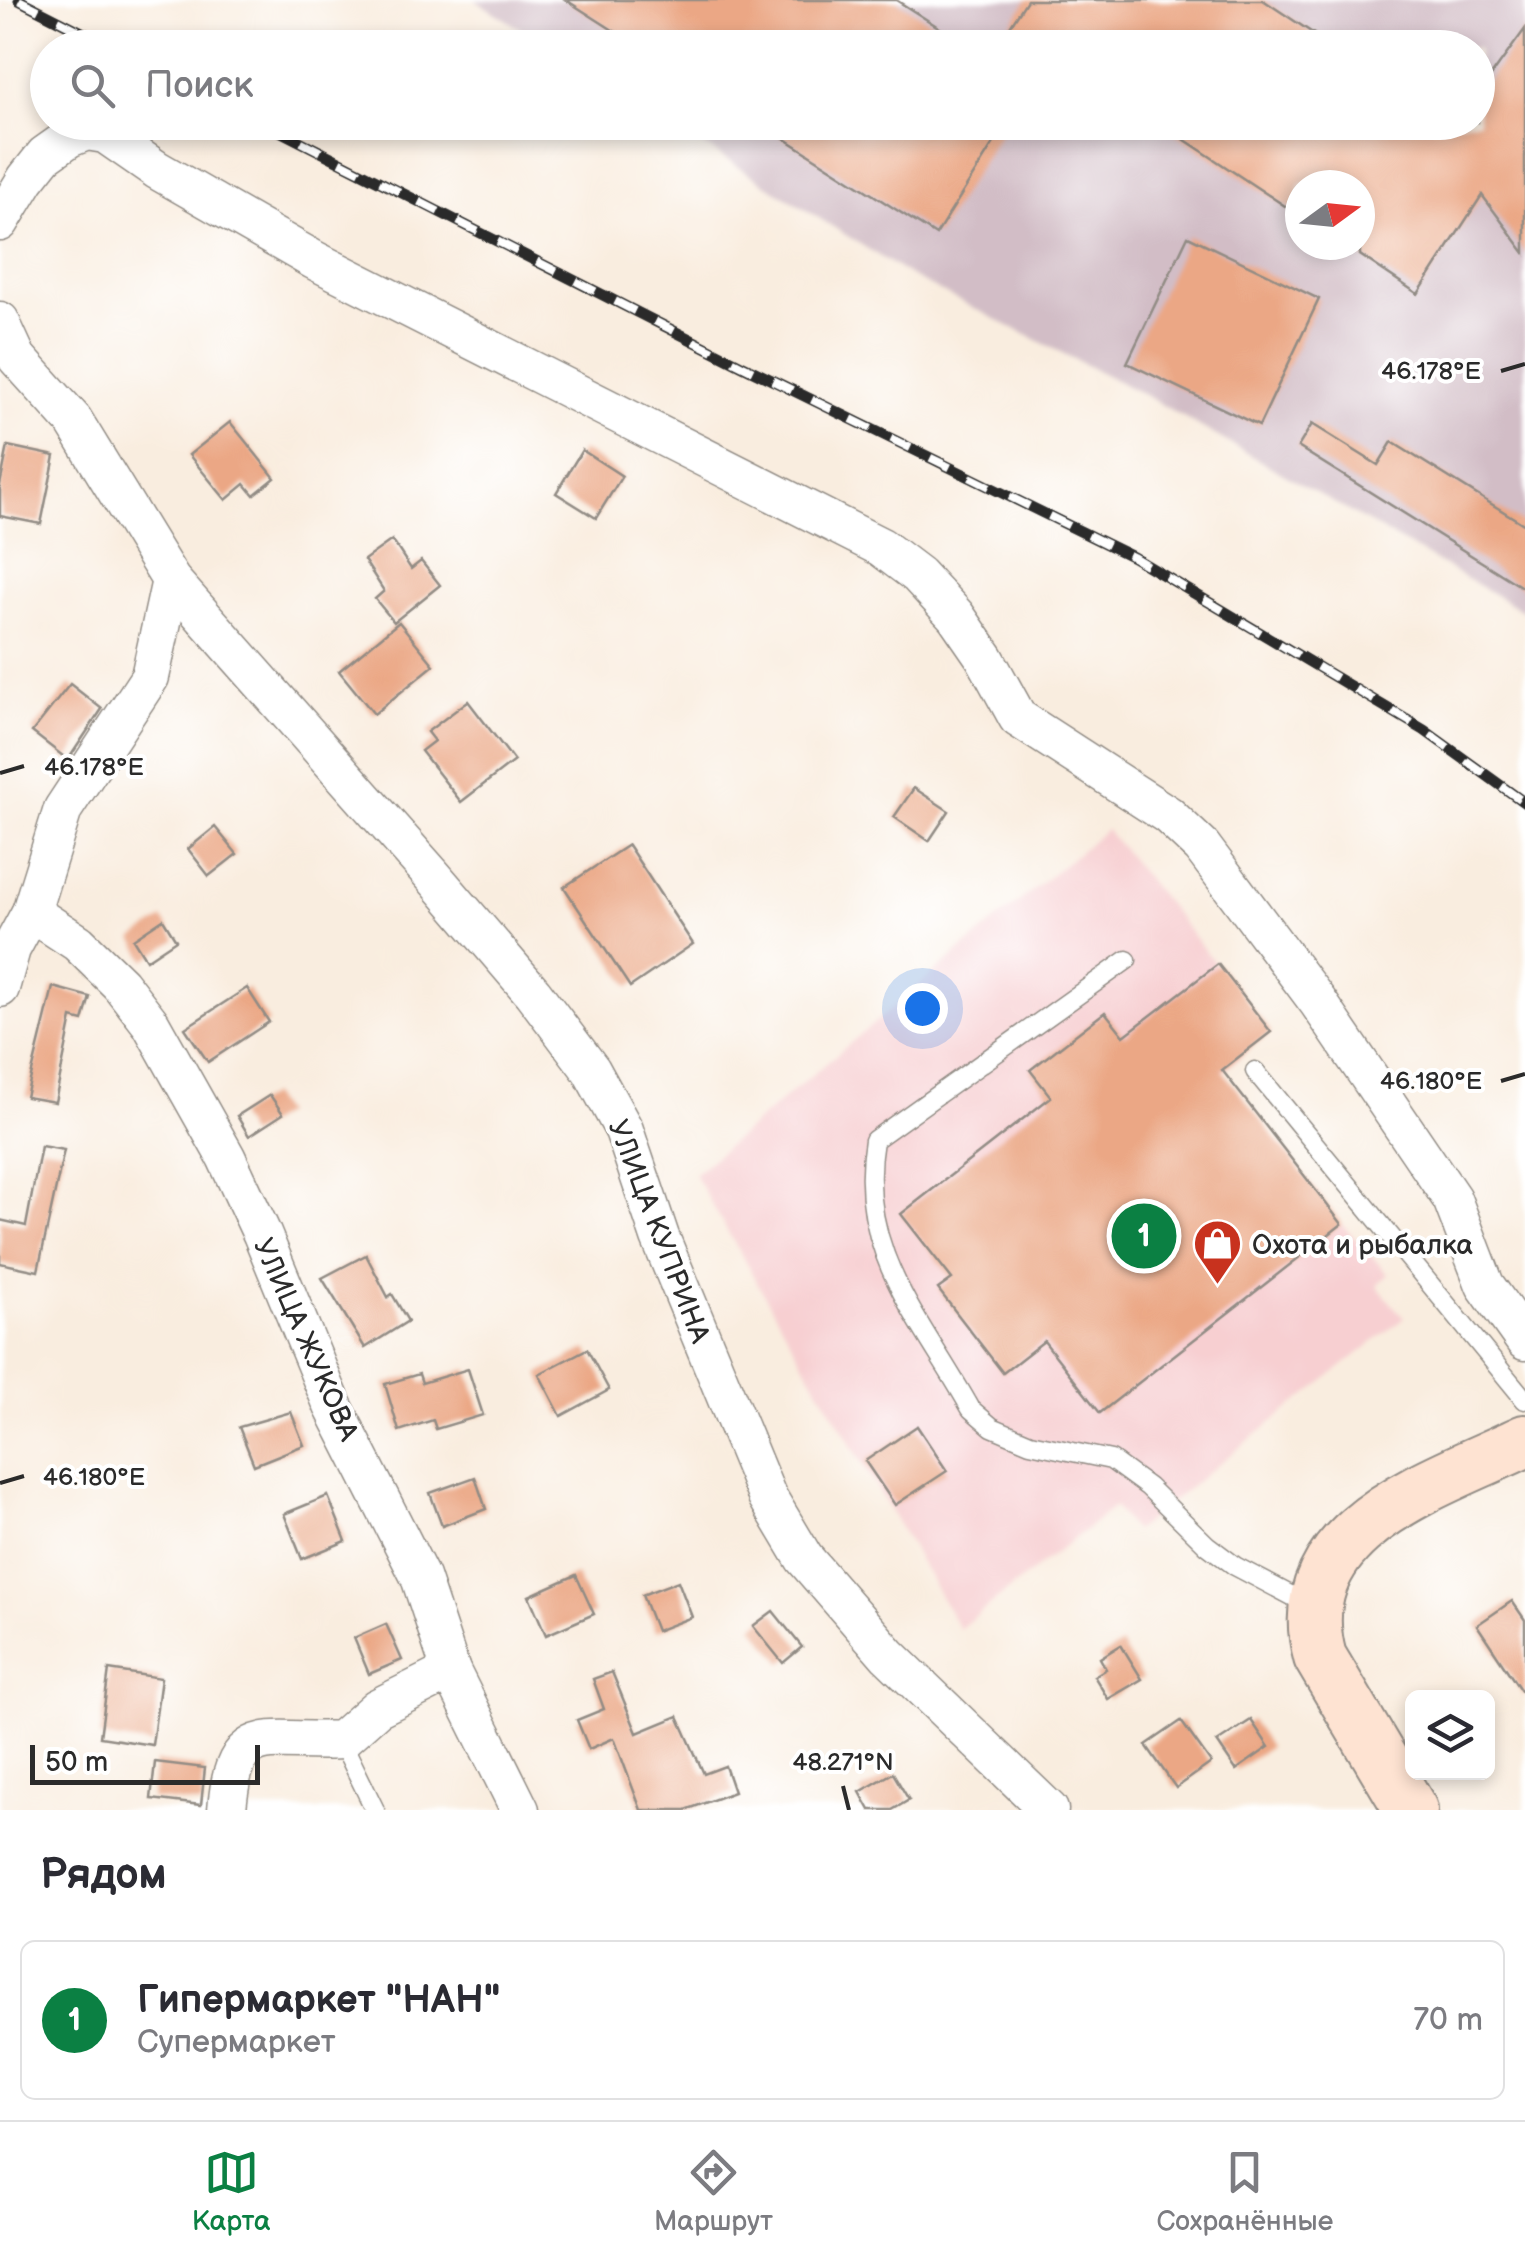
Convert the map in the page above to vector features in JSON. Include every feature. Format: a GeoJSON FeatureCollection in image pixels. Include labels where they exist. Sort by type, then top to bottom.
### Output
{"type":"FeatureCollection","features":[{"type":"Feature","properties":{"kind":"main road"},"geometry":{"type":"LineString","coordinates":[[1411,1810],[1320,1657],[1313,1634],[1313,1608],[1326,1570],[1355,1531],[1395,1504],[1525,1442]]}},
{"type":"Feature","properties":{"kind":"street"},"geometry":{"type":"LineString","coordinates":[[0,222],[45,155],[66,140]]}},
{"type":"Feature","properties":{"kind":"street"},"geometry":{"type":"LineString","coordinates":[[114,140],[157,170],[314,260],[881,547],[918,575],[956,616],[1018,718],[1168,815],[1202,846],[1318,1002],[1452,1200],[1485,1285],[1525,1341]]}},
{"type":"Feature","properties":{"kind":"street","name":"УЛИЦА КУПРИНА"},"geometry":{"type":"LineString","coordinates":[[0,322],[17,358],[73,420],[171,580],[445,890],[591,1070],[624,1130],[660,1238],[768,1496],[804,1558],[888,1654],[1049,1810]]}},
{"type":"Feature","properties":{"kind":"street"},"geometry":{"type":"LineString","coordinates":[[0,988],[11,948],[31,912],[63,809],[150,677],[171,580]]}},
{"type":"Feature","properties":{"kind":"street","name":"УЛИЦА ЖУКОВА"},"geometry":{"type":"LineString","coordinates":[[31,912],[78,943],[130,997],[151,1024],[226,1157],[333,1406],[420,1577],[450,1671],[520,1810]]}},
{"type":"Feature","properties":{"kind":"street"},"geometry":{"type":"LineString","coordinates":[[226,1810],[234,1765],[243,1750],[266,1739],[341,1740],[377,1708],[450,1671]]}},
{"type":"Feature","properties":{"kind":"lane"},"geometry":{"type":"LineString","coordinates":[[1127,960],[874,1140],[868,1173],[881,1252],[971,1409],[992,1427],[1030,1442],[1111,1460],[1148,1487],[1234,1566],[1313,1608]]}},
{"type":"Feature","properties":{"kind":"lane"},"geometry":{"type":"LineString","coordinates":[[1254,1072],[1525,1400]]}},
{"type":"Feature","properties":{"kind":"lane"},"geometry":{"type":"LineString","coordinates":[[341,1740],[375,1810]]}},
{"type":"Feature","properties":{"kind":"shaded area"},"geometry":{"type":"Polygon","coordinates":[[[475,0],[1525,0],[1525,612],[1143,394],[912,277],[696,140],[1495,140],[1495,30],[523,30],[475,0]]]}},
{"type":"Feature","properties":{"kind":"shaded area"},"geometry":{"type":"Polygon","coordinates":[[[1106,829],[1271,1032],[1223,1071],[1342,1224],[1388,1274],[1377,1286],[1404,1318],[1134,1531],[1114,1507],[959,1629],[694,1174],[1106,829]]]}},
{"type":"Feature","properties":{"kind":"building"},"geometry":{"type":"Polygon","coordinates":[[[566,0],[896,0],[943,30],[613,30],[566,0]]]}},
{"type":"Feature","properties":{"kind":"building"},"geometry":{"type":"Polygon","coordinates":[[[1027,0],[1263,0],[1308,30],[1008,30],[1027,0]]]}},
{"type":"Feature","properties":{"kind":"building"},"geometry":{"type":"Polygon","coordinates":[[[1525,29],[1525,253],[1482,195],[1418,294],[1367,260],[1375,260],[1375,170],[1285,170],[1285,206],[1185,140],[1495,140],[1495,70],[1525,29]]]}},
{"type":"Feature","properties":{"kind":"building"},"geometry":{"type":"Polygon","coordinates":[[[787,140],[996,140],[936,235],[787,140]]]}},
{"type":"Feature","properties":{"kind":"building"},"geometry":{"type":"Polygon","coordinates":[[[1188,236],[1319,299],[1259,426],[1127,363],[1188,236]]]}},
{"type":"Feature","properties":{"kind":"building"},"geometry":{"type":"Polygon","coordinates":[[[230,422],[275,478],[254,495],[245,484],[226,500],[189,455],[230,422]]]}},
{"type":"Feature","properties":{"kind":"building"},"geometry":{"type":"Polygon","coordinates":[[[1312,424],[1378,465],[1392,442],[1525,525],[1525,589],[1298,447],[1312,424]]]}},
{"type":"Feature","properties":{"kind":"building"},"geometry":{"type":"Polygon","coordinates":[[[8,446],[55,456],[41,524],[0,516],[0,485],[8,446]]]}},
{"type":"Feature","properties":{"kind":"building"},"geometry":{"type":"Polygon","coordinates":[[[582,450],[622,476],[596,518],[556,493],[582,450]]]}},
{"type":"Feature","properties":{"kind":"building"},"geometry":{"type":"Polygon","coordinates":[[[392,540],[411,569],[421,561],[440,585],[394,622],[375,599],[384,591],[364,560],[392,540]]]}},
{"type":"Feature","properties":{"kind":"building"},"geometry":{"type":"Polygon","coordinates":[[[399,622],[434,665],[374,714],[339,671],[399,622]]]}},
{"type":"Feature","properties":{"kind":"building"},"geometry":{"type":"Polygon","coordinates":[[[70,684],[102,709],[68,760],[32,732],[70,684]]]}},
{"type":"Feature","properties":{"kind":"building"},"geometry":{"type":"Polygon","coordinates":[[[468,701],[514,761],[461,802],[421,751],[434,741],[427,732],[468,701]]]}},
{"type":"Feature","properties":{"kind":"building"},"geometry":{"type":"Polygon","coordinates":[[[914,788],[949,811],[929,841],[894,817],[914,788]]]}},
{"type":"Feature","properties":{"kind":"building"},"geometry":{"type":"Polygon","coordinates":[[[215,827],[237,854],[209,876],[188,849],[215,827]]]}},
{"type":"Feature","properties":{"kind":"building"},"geometry":{"type":"Polygon","coordinates":[[[628,845],[693,944],[630,987],[564,887],[628,845]]]}},
{"type":"Feature","properties":{"kind":"building"},"geometry":{"type":"Polygon","coordinates":[[[163,919],[176,940],[146,960],[133,939],[163,919]]]}},
{"type":"Feature","properties":{"kind":"building"},"geometry":{"type":"Polygon","coordinates":[[[1218,964],[1271,1032],[1222,1070],[1342,1224],[1100,1413],[1044,1341],[1003,1373],[938,1289],[952,1279],[901,1214],[1051,1097],[1030,1070],[1105,1012],[1124,1036],[1218,964]]]}},
{"type":"Feature","properties":{"kind":"building"},"geometry":{"type":"Polygon","coordinates":[[[53,987],[90,997],[83,1021],[72,1018],[55,1102],[26,1097],[53,987]]]}},
{"type":"Feature","properties":{"kind":"building"},"geometry":{"type":"Polygon","coordinates":[[[247,988],[269,1022],[208,1062],[185,1028],[247,988]]]}},
{"type":"Feature","properties":{"kind":"building"},"geometry":{"type":"Polygon","coordinates":[[[270,1095],[283,1114],[249,1136],[237,1116],[270,1095]]]}},
{"type":"Feature","properties":{"kind":"building"},"geometry":{"type":"Polygon","coordinates":[[[41,1146],[64,1150],[38,1271],[0,1263],[0,1220],[26,1226],[41,1146]]]}},
{"type":"Feature","properties":{"kind":"building"},"geometry":{"type":"Polygon","coordinates":[[[366,1255],[388,1297],[392,1294],[408,1321],[365,1348],[322,1278],[366,1255]]]}},
{"type":"Feature","properties":{"kind":"building"},"geometry":{"type":"Polygon","coordinates":[[[587,1349],[609,1390],[561,1416],[539,1374],[587,1349]]]}},
{"type":"Feature","properties":{"kind":"building"},"geometry":{"type":"Polygon","coordinates":[[[468,1369],[483,1415],[436,1429],[433,1420],[399,1431],[385,1384],[419,1374],[422,1383],[468,1369]]]}},
{"type":"Feature","properties":{"kind":"building"},"geometry":{"type":"Polygon","coordinates":[[[291,1412],[304,1445],[254,1465],[239,1427],[291,1412]]]}},
{"type":"Feature","properties":{"kind":"building"},"geometry":{"type":"Polygon","coordinates":[[[917,1426],[947,1471],[895,1505],[865,1461],[917,1426]]]}},
{"type":"Feature","properties":{"kind":"building"},"geometry":{"type":"Polygon","coordinates":[[[475,1477],[486,1509],[442,1526],[430,1493],[475,1477]]]}},
{"type":"Feature","properties":{"kind":"building"},"geometry":{"type":"Polygon","coordinates":[[[328,1496],[346,1541],[302,1559],[284,1514],[328,1496]]]}},
{"type":"Feature","properties":{"kind":"building"},"geometry":{"type":"Polygon","coordinates":[[[576,1575],[594,1614],[546,1635],[529,1596],[576,1575]]]}},
{"type":"Feature","properties":{"kind":"building"},"geometry":{"type":"Polygon","coordinates":[[[678,1581],[692,1617],[656,1631],[642,1595],[678,1581]]]}},
{"type":"Feature","properties":{"kind":"building"},"geometry":{"type":"Polygon","coordinates":[[[1512,1601],[1525,1620],[1525,1697],[1477,1625],[1512,1601]]]}},
{"type":"Feature","properties":{"kind":"building"},"geometry":{"type":"Polygon","coordinates":[[[773,1611],[802,1647],[783,1663],[753,1626],[773,1611]]]}},
{"type":"Feature","properties":{"kind":"building"},"geometry":{"type":"Polygon","coordinates":[[[386,1624],[402,1660],[369,1674],[354,1638],[386,1624]]]}},
{"type":"Feature","properties":{"kind":"building"},"geometry":{"type":"Polygon","coordinates":[[[1121,1645],[1142,1679],[1108,1699],[1094,1676],[1106,1669],[1100,1658],[1121,1645]]]}},
{"type":"Feature","properties":{"kind":"building"},"geometry":{"type":"Polygon","coordinates":[[[109,1670],[161,1678],[152,1745],[100,1737],[109,1670]]]}},
{"type":"Feature","properties":{"kind":"building"},"geometry":{"type":"Polygon","coordinates":[[[612,1672],[637,1733],[678,1716],[704,1774],[725,1766],[734,1792],[686,1810],[641,1810],[614,1738],[589,1749],[577,1720],[604,1709],[593,1679],[612,1672]]]}},
{"type":"Feature","properties":{"kind":"building"},"geometry":{"type":"Polygon","coordinates":[[[1251,1720],[1269,1747],[1236,1770],[1217,1742],[1251,1720]]]}},
{"type":"Feature","properties":{"kind":"building"},"geometry":{"type":"Polygon","coordinates":[[[1181,1721],[1211,1763],[1176,1788],[1146,1745],[1181,1721]]]}},
{"type":"Feature","properties":{"kind":"building"},"geometry":{"type":"Polygon","coordinates":[[[155,1762],[205,1768],[201,1805],[151,1799],[155,1762]]]}},
{"type":"Feature","properties":{"kind":"building"},"geometry":{"type":"Polygon","coordinates":[[[893,1773],[909,1800],[892,1810],[870,1810],[860,1792],[893,1773]]]}},
{"type":"Feature","properties":{"kind":"railway"},"geometry":{"type":"LineString","coordinates":[[19,0],[78,30]]}},
{"type":"Feature","properties":{"kind":"railway"},"geometry":{"type":"LineString","coordinates":[[297,140],[743,366],[1133,557],[1424,730],[1525,803]]}},
{"type":"Feature","properties":{"kind":"place","name":"Гипермаркет \"НАН\""},"geometry":{"type":"Point","coordinates":[1144,1236]}},
{"type":"Feature","properties":{"kind":"place","name":"Охота и рыбалка"},"geometry":{"type":"Point","coordinates":[1217,1286]}}]}
